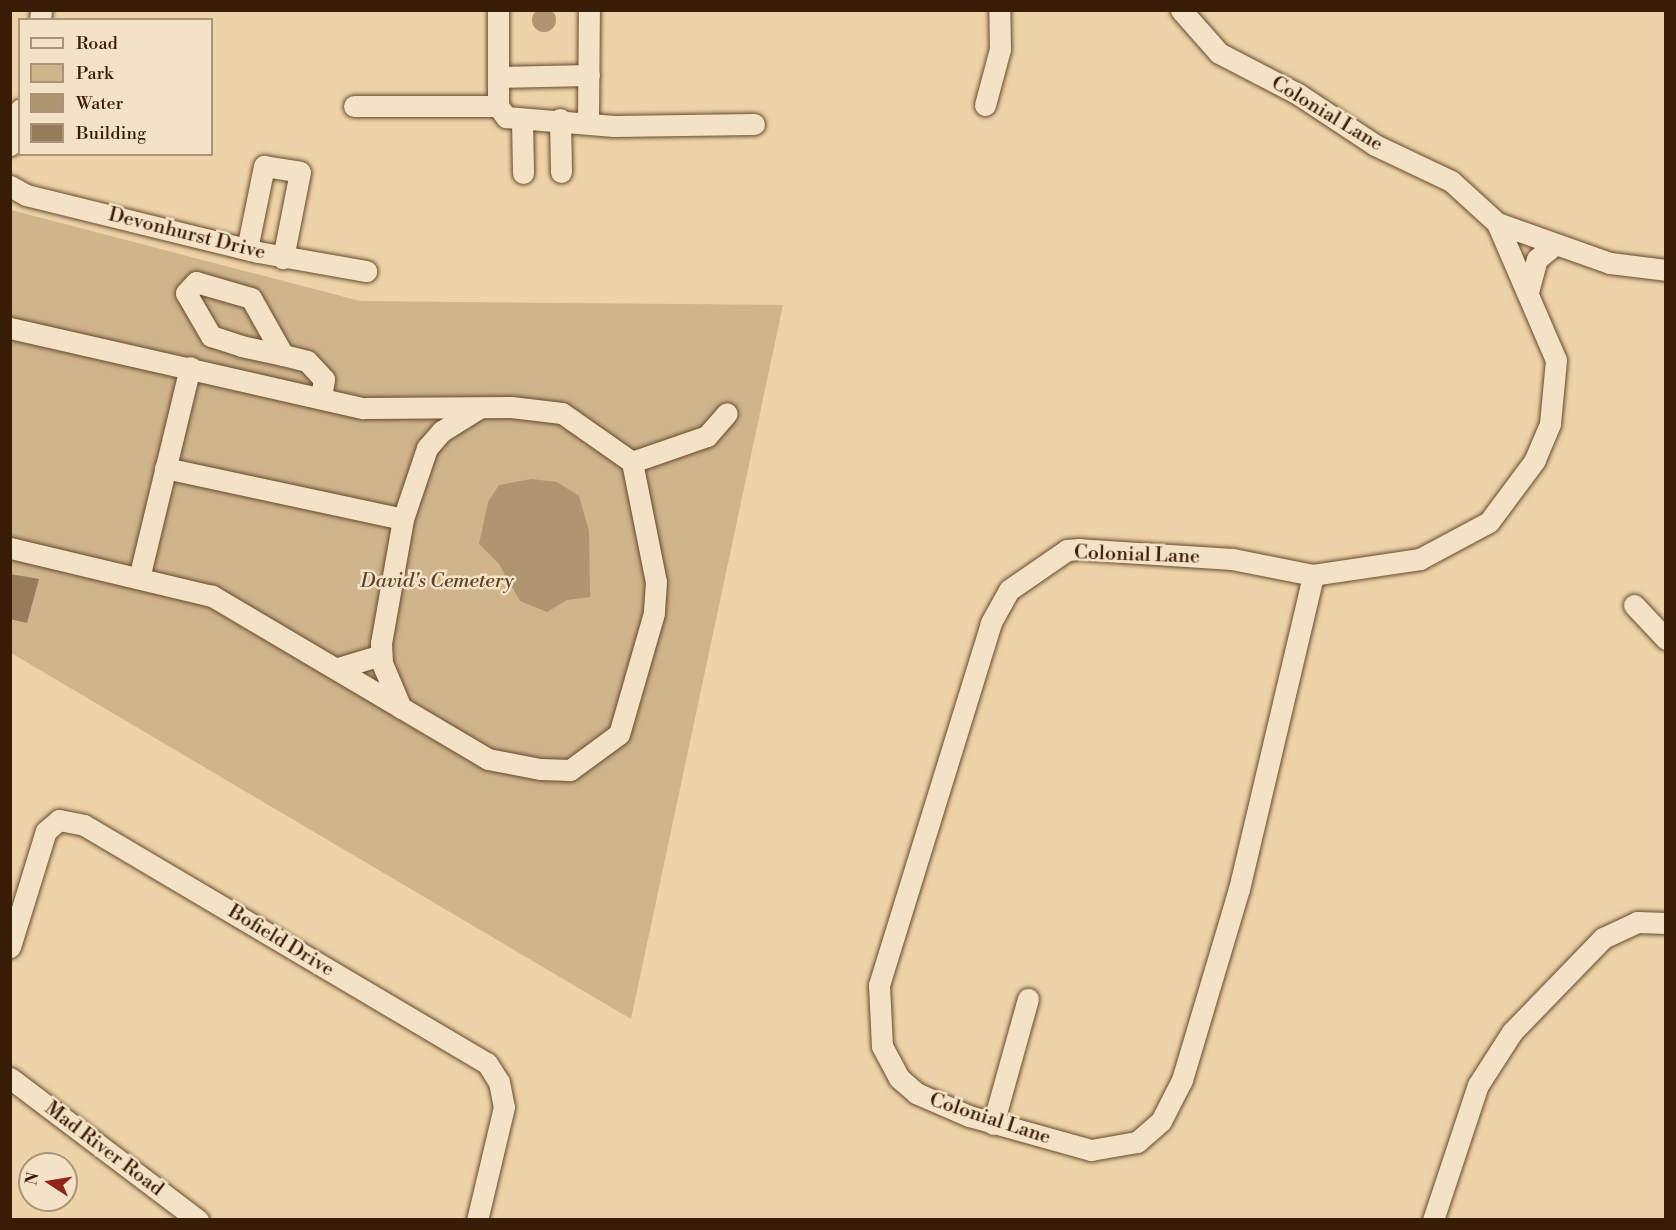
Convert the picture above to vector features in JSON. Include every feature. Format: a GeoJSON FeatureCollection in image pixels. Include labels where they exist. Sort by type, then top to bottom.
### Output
{"type":"FeatureCollection","features":[{"type":"Feature","properties":{"kind":"street"},"geometry":{"type":"LineString","coordinates":[[498,10],[498,106],[506,117],[588,119],[614,126],[754,124]]}},
{"type":"Feature","properties":{"kind":"street"},"geometry":{"type":"LineString","coordinates":[[588,119],[589,10]]}},
{"type":"Feature","properties":{"kind":"street"},"geometry":{"type":"LineString","coordinates":[[985,105],[1000,49],[999,10]]}},
{"type":"Feature","properties":{"kind":"street","name":"Colonial Lane"},"geometry":{"type":"LineString","coordinates":[[1181,10],[1219,52],[1298,94],[1375,145],[1451,181],[1497,223],[1552,342],[1557,393],[1545,438],[1509,500],[1472,536],[1420,559],[1313,575],[1232,559],[1079,549],[1035,570],[1003,599],[916,855],[877,1005],[882,1046],[899,1078],[931,1102],[993,1124],[1105,1151],[1151,1132],[1173,1101],[1239,889],[1313,575]]}},
{"type":"Feature","properties":{"kind":"street"},"geometry":{"type":"LineString","coordinates":[[498,77],[589,75]]}},
{"type":"Feature","properties":{"kind":"street"},"geometry":{"type":"LineString","coordinates":[[354,106],[498,106]]}},
{"type":"Feature","properties":{"kind":"street"},"geometry":{"type":"LineString","coordinates":[[10,145],[18,116]]}},
{"type":"Feature","properties":{"kind":"street"},"geometry":{"type":"LineString","coordinates":[[522,119],[523,173]]}},
{"type":"Feature","properties":{"kind":"street"},"geometry":{"type":"LineString","coordinates":[[560,119],[561,172]]}},
{"type":"Feature","properties":{"kind":"street"},"geometry":{"type":"LineString","coordinates":[[247,249],[264,166],[300,172],[283,258]]}},
{"type":"Feature","properties":{"kind":"street","name":"Devonhurst Drive"},"geometry":{"type":"LineString","coordinates":[[10,186],[26,195],[283,258],[366,271]]}},
{"type":"Feature","properties":{"kind":"street"},"geometry":{"type":"LineString","coordinates":[[1497,223],[1610,263],[1665,270]]}},
{"type":"Feature","properties":{"kind":"street"},"geometry":{"type":"LineString","coordinates":[[1528,292],[1537,259],[1554,245]]}},
{"type":"Feature","properties":{"kind":"street"},"geometry":{"type":"LineString","coordinates":[[283,355],[251,298],[196,282],[186,293],[202,325],[211,336],[283,355],[308,361],[324,379],[321,398]]}},
{"type":"Feature","properties":{"kind":"street"},"geometry":{"type":"LineString","coordinates":[[10,328],[363,408],[511,407],[562,413],[632,462],[656,582],[635,689],[618,734],[570,770],[512,767],[488,759],[338,668],[212,596],[10,548]]}},
{"type":"Feature","properties":{"kind":"street"},"geometry":{"type":"LineString","coordinates":[[139,578],[190,367]]}},
{"type":"Feature","properties":{"kind":"street"},"geometry":{"type":"LineString","coordinates":[[401,708],[381,655],[403,519],[430,444],[442,430],[479,408]]}},
{"type":"Feature","properties":{"kind":"street"},"geometry":{"type":"LineString","coordinates":[[399,409],[420,424],[430,444]]}},
{"type":"Feature","properties":{"kind":"street"},"geometry":{"type":"LineString","coordinates":[[632,462],[707,436],[727,413]]}},
{"type":"Feature","properties":{"kind":"street"},"geometry":{"type":"LineString","coordinates":[[165,468],[403,519]]}},
{"type":"Feature","properties":{"kind":"street"},"geometry":{"type":"LineString","coordinates":[[1634,605],[1665,639]]}},
{"type":"Feature","properties":{"kind":"street"},"geometry":{"type":"LineString","coordinates":[[338,668],[381,655]]}},
{"type":"Feature","properties":{"kind":"street","name":"Bofield Drive"},"geometry":{"type":"LineString","coordinates":[[10,947],[46,831],[59,820],[95,831],[470,1051],[496,1076],[504,1107],[477,1220]]}},
{"type":"Feature","properties":{"kind":"street"},"geometry":{"type":"LineString","coordinates":[[1433,1220],[1475,1094],[1512,1032],[1603,938],[1637,922],[1665,923]]}},
{"type":"Feature","properties":{"kind":"street"},"geometry":{"type":"LineString","coordinates":[[993,1124],[1028,999]]}},
{"type":"Feature","properties":{"kind":"street","name":"Mad River Road"},"geometry":{"type":"LineString","coordinates":[[10,1078],[198,1220]]}},
{"type":"Feature","properties":{"kind":"green space","name":"David's Cemetery"},"geometry":{"type":"Polygon","coordinates":[[[11,210],[360,301],[783,305],[631,1019],[11,653],[11,210]]]}},
{"type":"Feature","properties":{"kind":"water"},"geometry":{"type":"Polygon","coordinates":[[[544,8],[549,9],[555,15],[555,25],[549,31],[544,32],[539,31],[533,25],[532,20],[533,15],[539,9],[544,8]]]}},
{"type":"Feature","properties":{"kind":"water"},"geometry":{"type":"Polygon","coordinates":[[[531,479],[557,482],[579,496],[589,531],[590,597],[567,600],[547,612],[520,601],[499,564],[479,544],[488,502],[499,485],[531,479]]]}},
{"type":"Feature","properties":{"kind":"building"},"geometry":{"type":"Polygon","coordinates":[[[10,574],[39,579],[27,623],[10,619],[10,574]]]}}]}
